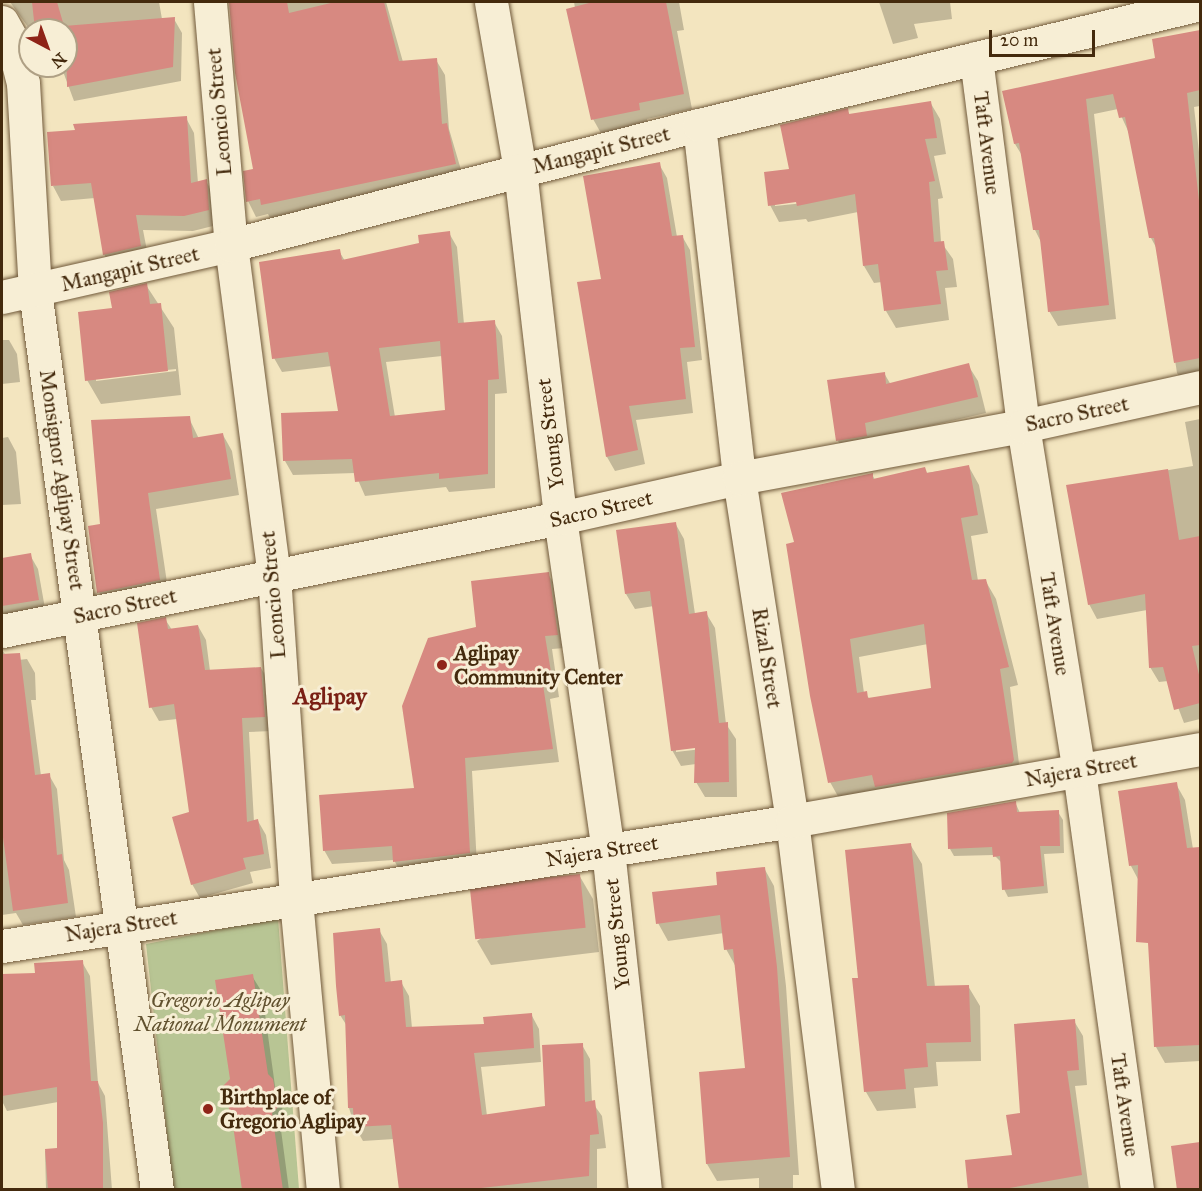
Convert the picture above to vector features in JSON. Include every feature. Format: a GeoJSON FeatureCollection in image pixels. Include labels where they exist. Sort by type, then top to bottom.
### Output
{"type":"FeatureCollection","features":[{"type":"Feature","properties":{"kind":"street","name":"Leoncio Street"},"geometry":{"type":"LineString","coordinates":[[210,2],[231,246],[274,575],[296,900],[322,1190]]}},
{"type":"Feature","properties":{"kind":"street","name":"Young Street"},"geometry":{"type":"LineString","coordinates":[[491,2],[520,171],[560,518],[608,850],[645,1190]]}},
{"type":"Feature","properties":{"kind":"street","name":"Mangapit Street"},"geometry":{"type":"LineString","coordinates":[[2,297],[231,246],[699,125],[1200,4]]}},
{"type":"Feature","properties":{"kind":"street","name":"Monsignor Aglipay Street"},"geometry":{"type":"LineString","coordinates":[[2,21],[12,40],[23,83],[35,291],[81,615],[157,1190]]}},
{"type":"Feature","properties":{"kind":"street","name":"Taft Avenue"},"geometry":{"type":"LineString","coordinates":[[976,58],[1023,426],[1078,771],[1137,1190]]}},
{"type":"Feature","properties":{"kind":"street","name":"Rizal Street"},"geometry":{"type":"LineString","coordinates":[[699,125],[739,478],[792,821],[838,1190]]}},
{"type":"Feature","properties":{"kind":"street","name":"Sacro Street"},"geometry":{"type":"LineString","coordinates":[[2,631],[560,518],[739,478],[1023,426],[1200,387]]}},
{"type":"Feature","properties":{"kind":"street","name":"Najera Street"},"geometry":{"type":"LineString","coordinates":[[2,946],[121,924],[296,900],[792,821],[1200,749]]}},
{"type":"Feature","properties":{"kind":"green space","name":"Gregorio Aglipay National Monument"},"geometry":{"type":"Polygon","coordinates":[[[278,918],[299,1189],[173,1189],[146,944],[278,918]]]}},
{"type":"Feature","properties":{"kind":"building"},"geometry":{"type":"Polygon","coordinates":[[[32,2],[57,2],[62,18],[34,18],[32,2]]]}},
{"type":"Feature","properties":{"kind":"building"},"geometry":{"type":"Polygon","coordinates":[[[229,2],[287,2],[289,13],[335,2],[384,2],[399,61],[437,58],[442,124],[447,123],[456,164],[261,205],[260,199],[246,202],[243,171],[253,169],[235,73],[229,2]]]}},
{"type":"Feature","properties":{"kind":"building"},"geometry":{"type":"Polygon","coordinates":[[[593,2],[666,2],[684,94],[639,103],[640,110],[591,120],[566,9],[593,2]]]}},
{"type":"Feature","properties":{"kind":"building"},"geometry":{"type":"Polygon","coordinates":[[[175,17],[173,67],[67,87],[67,78],[78,78],[78,25],[175,17]]]}},
{"type":"Feature","properties":{"kind":"building"},"geometry":{"type":"Polygon","coordinates":[[[1200,30],[1200,90],[1187,93],[1200,210],[1200,358],[1174,363],[1154,238],[1149,238],[1125,117],[1119,118],[1113,94],[1086,99],[1109,305],[1048,312],[1039,230],[1033,230],[1019,143],[1014,144],[1002,91],[1155,58],[1152,39],[1200,30]]]}},
{"type":"Feature","properties":{"kind":"building"},"geometry":{"type":"Polygon","coordinates":[[[931,101],[937,138],[925,139],[935,181],[929,182],[934,242],[944,241],[948,270],[936,271],[941,304],[884,311],[878,264],[863,266],[855,194],[797,206],[796,202],[768,206],[764,172],[789,169],[780,125],[848,108],[849,114],[931,101]]]}},
{"type":"Feature","properties":{"kind":"building"},"geometry":{"type":"Polygon","coordinates":[[[187,116],[191,183],[207,179],[209,210],[184,216],[136,215],[141,246],[103,255],[91,183],[51,186],[47,132],[75,130],[73,124],[187,116]]]}},
{"type":"Feature","properties":{"kind":"building"},"geometry":{"type":"Polygon","coordinates":[[[660,162],[672,236],[683,235],[695,347],[680,348],[686,399],[629,406],[638,450],[606,457],[577,282],[601,279],[583,176],[660,162]]]}},
{"type":"Feature","properties":{"kind":"building"},"geometry":{"type":"Polygon","coordinates":[[[450,231],[458,323],[495,320],[499,379],[488,380],[488,474],[439,479],[439,473],[355,482],[352,459],[283,461],[281,413],[338,411],[328,352],[272,359],[259,262],[340,249],[342,260],[419,243],[418,235],[450,231]],[[440,341],[379,348],[390,416],[445,410],[440,341]]]}},
{"type":"Feature","properties":{"kind":"building"},"geometry":{"type":"Polygon","coordinates":[[[147,283],[150,304],[161,303],[168,371],[85,381],[78,312],[112,308],[109,292],[147,283]]]}},
{"type":"Feature","properties":{"kind":"building"},"geometry":{"type":"Polygon","coordinates":[[[969,363],[978,397],[865,423],[867,436],[836,441],[827,380],[885,372],[886,384],[969,363]]]}},
{"type":"Feature","properties":{"kind":"building"},"geometry":{"type":"Polygon","coordinates":[[[190,416],[193,438],[223,433],[231,479],[148,493],[160,580],[97,593],[88,526],[100,524],[91,420],[190,416]]]}},
{"type":"Feature","properties":{"kind":"building"},"geometry":{"type":"Polygon","coordinates":[[[969,465],[978,515],[961,518],[972,580],[986,579],[1009,667],[1000,669],[1014,760],[1012,763],[875,787],[872,775],[828,783],[810,696],[786,544],[794,542],[781,493],[873,473],[873,479],[925,467],[927,473],[969,465]],[[924,624],[850,639],[857,693],[867,691],[868,698],[931,688],[924,624]]]}},
{"type":"Feature","properties":{"kind":"building"},"geometry":{"type":"Polygon","coordinates":[[[1168,469],[1179,540],[1200,536],[1200,645],[1192,646],[1200,679],[1200,703],[1174,710],[1163,667],[1149,668],[1145,594],[1088,605],[1066,485],[1168,469]]]}},
{"type":"Feature","properties":{"kind":"building"},"geometry":{"type":"Polygon","coordinates":[[[676,522],[689,614],[707,611],[719,723],[728,722],[729,782],[694,783],[695,748],[671,751],[650,591],[625,594],[616,530],[676,522]]]}},
{"type":"Feature","properties":{"kind":"building"},"geometry":{"type":"Polygon","coordinates":[[[31,553],[39,600],[2,606],[2,558],[31,553]]]}},
{"type":"Feature","properties":{"kind":"building"},"geometry":{"type":"Polygon","coordinates":[[[549,572],[558,635],[545,636],[553,684],[543,685],[553,749],[465,758],[470,853],[393,862],[392,846],[323,851],[319,795],[414,788],[402,706],[428,638],[476,627],[471,581],[549,572]]]}},
{"type":"Feature","properties":{"kind":"building"},"geometry":{"type":"Polygon","coordinates":[[[166,617],[168,629],[198,625],[205,670],[261,667],[265,717],[242,718],[247,822],[258,819],[264,854],[243,858],[246,869],[191,885],[172,817],[189,812],[174,704],[149,708],[137,623],[166,617]]]}},
{"type":"Feature","properties":{"kind":"building"},"geometry":{"type":"Polygon","coordinates":[[[20,653],[35,775],[50,773],[57,855],[62,854],[68,903],[13,911],[2,830],[2,654],[20,653]]]}},
{"type":"Feature","properties":{"kind":"building"},"geometry":{"type":"Polygon","coordinates":[[[1177,782],[1187,848],[1200,847],[1200,1045],[1154,1047],[1148,943],[1136,942],[1138,865],[1129,866],[1118,791],[1177,782]]]}},
{"type":"Feature","properties":{"kind":"building"},"geometry":{"type":"Polygon","coordinates":[[[1016,801],[1017,812],[1059,810],[1060,846],[1040,846],[1044,886],[1002,890],[1000,856],[993,857],[992,847],[948,849],[947,813],[1016,801]]]}},
{"type":"Feature","properties":{"kind":"building"},"geometry":{"type":"Polygon","coordinates":[[[911,843],[927,986],[969,985],[971,1042],[926,1043],[928,1067],[904,1069],[906,1089],[864,1092],[852,978],[858,978],[845,850],[911,843]]]}},
{"type":"Feature","properties":{"kind":"building"},"geometry":{"type":"Polygon","coordinates":[[[765,867],[777,967],[790,1157],[706,1164],[699,1072],[745,1068],[733,949],[724,950],[720,915],[656,924],[652,892],[717,885],[716,872],[765,867]]]}},
{"type":"Feature","properties":{"kind":"building"},"geometry":{"type":"Polygon","coordinates":[[[580,874],[586,928],[475,939],[470,886],[580,874]]]}},
{"type":"Feature","properties":{"kind":"building"},"geometry":{"type":"Polygon","coordinates":[[[380,928],[385,982],[402,980],[406,1027],[484,1024],[483,1017],[532,1013],[534,1048],[474,1053],[482,1115],[545,1106],[542,1045],[583,1043],[585,1102],[595,1100],[599,1134],[590,1135],[589,1176],[463,1190],[399,1190],[391,1125],[354,1127],[353,1108],[348,1108],[345,1015],[339,1016],[336,986],[333,933],[380,928]]]}},
{"type":"Feature","properties":{"kind":"building"},"geometry":{"type":"Polygon","coordinates":[[[83,960],[91,1081],[98,1081],[103,1123],[103,1190],[48,1190],[45,1149],[57,1148],[57,1087],[2,1096],[2,974],[35,973],[34,963],[83,960]]]}},
{"type":"Feature","properties":{"kind":"building"},"geometry":{"type":"Polygon","coordinates":[[[253,974],[268,1074],[273,1079],[278,1107],[272,1113],[283,1190],[242,1190],[232,1118],[222,1087],[230,1079],[215,980],[253,974]]]}},
{"type":"Feature","properties":{"kind":"building"},"geometry":{"type":"Polygon","coordinates":[[[1075,1019],[1079,1070],[1067,1071],[1082,1175],[998,1190],[968,1190],[965,1160],[1012,1155],[1006,1115],[1020,1113],[1014,1024],[1075,1019]]]}},
{"type":"Feature","properties":{"kind":"building"},"geometry":{"type":"Polygon","coordinates":[[[1200,1142],[1200,1190],[1177,1190],[1171,1146],[1200,1142]]]}},
{"type":"Feature","properties":{"kind":"place","name":"Aglipay Community Center"},"geometry":{"type":"Point","coordinates":[442,665]}},
{"type":"Feature","properties":{"kind":"place","name":"Birthplace of Gregorio Aglipay"},"geometry":{"type":"Point","coordinates":[208,1109]}},
{"type":"Feature","properties":{"kind":"district","name":"Aglipay"},"geometry":{"type":"Point","coordinates":[330,697]}}]}
